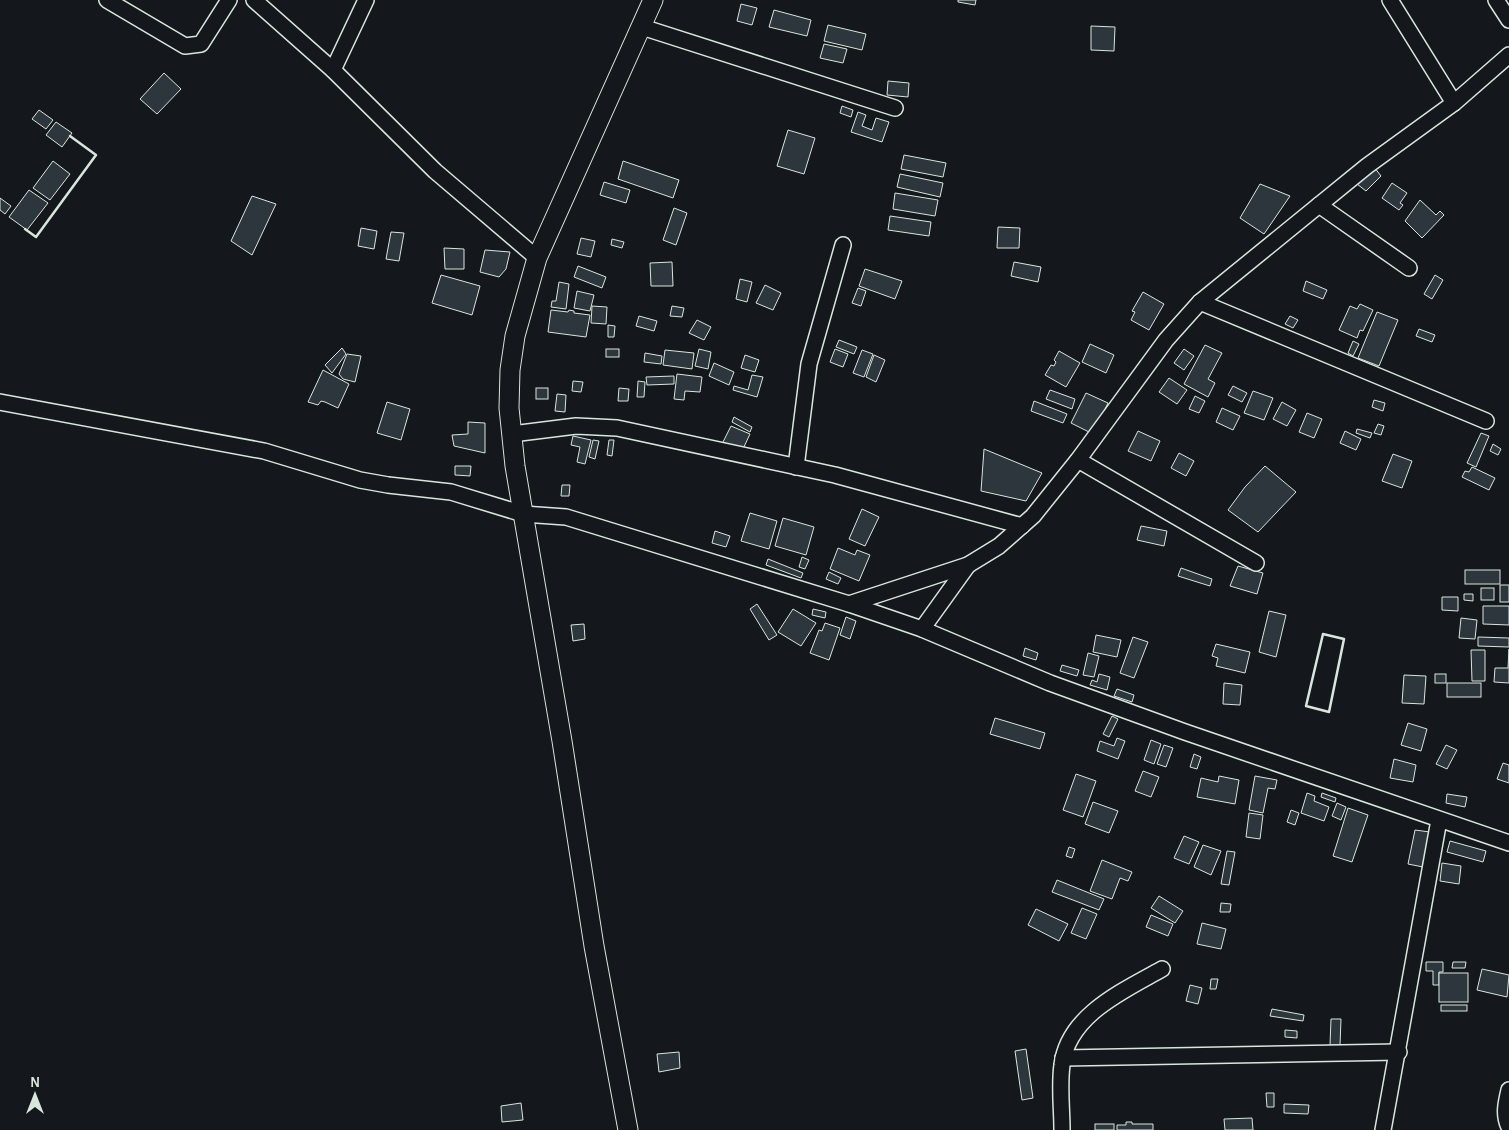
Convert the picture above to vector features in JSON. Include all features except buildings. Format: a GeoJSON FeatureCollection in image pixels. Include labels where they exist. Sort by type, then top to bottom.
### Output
{"type":"FeatureCollection","features":[{"type":"Feature","properties":{"kind":"main road"},"geometry":{"type":"LineString","coordinates":[[628,1130],[594,946],[562,741],[523,514],[509,399],[515,336],[537,258],[653,0]]}},
{"type":"Feature","properties":{"kind":"street"},"geometry":{"type":"LineString","coordinates":[[107,0],[185,46],[201,44],[228,0]]}},
{"type":"Feature","properties":{"kind":"street"},"geometry":{"type":"LineString","coordinates":[[254,0],[333,70],[435,171],[537,258]]}},
{"type":"Feature","properties":{"kind":"street"},"geometry":{"type":"LineString","coordinates":[[333,70],[366,0]]}},
{"type":"Feature","properties":{"kind":"street"},"geometry":{"type":"LineString","coordinates":[[1390,0],[1454,103]]}},
{"type":"Feature","properties":{"kind":"street"},"geometry":{"type":"LineString","coordinates":[[1496,0],[1509,20]]}},
{"type":"Feature","properties":{"kind":"street"},"geometry":{"type":"LineString","coordinates":[[642,26],[895,108]]}},
{"type":"Feature","properties":{"kind":"street"},"geometry":{"type":"LineString","coordinates":[[849,604],[968,565],[999,546],[1033,516],[1078,460],[1166,340],[1200,302],[1319,205],[1454,103],[1509,56]]}},
{"type":"Feature","properties":{"kind":"street"},"geometry":{"type":"LineString","coordinates":[[1319,205],[1409,268]]}},
{"type":"Feature","properties":{"kind":"street"},"geometry":{"type":"LineString","coordinates":[[796,467],[809,364],[843,245]]}},
{"type":"Feature","properties":{"kind":"street"},"geometry":{"type":"LineString","coordinates":[[1200,302],[1486,421]]}},
{"type":"Feature","properties":{"kind":"street"},"geometry":{"type":"LineString","coordinates":[[0,402],[264,451],[352,478],[388,485],[451,492],[523,514],[566,517],[849,604],[922,629],[1050,683],[1509,844]]}},
{"type":"Feature","properties":{"kind":"street"},"geometry":{"type":"LineString","coordinates":[[512,434],[576,426],[606,426],[834,475],[1022,526]]}},
{"type":"Feature","properties":{"kind":"street"},"geometry":{"type":"LineString","coordinates":[[1078,460],[1256,564]]}},
{"type":"Feature","properties":{"kind":"street"},"geometry":{"type":"LineString","coordinates":[[922,629],[968,565]]}},
{"type":"Feature","properties":{"kind":"street"},"geometry":{"type":"LineString","coordinates":[[1383,1130],[1399,1052],[1439,820]]}},
{"type":"Feature","properties":{"kind":"street"},"geometry":{"type":"LineString","coordinates":[[1062,1130],[1063,1058],[1066,1046],[1086,1017],[1162,969]]}},
{"type":"Feature","properties":{"kind":"street"},"geometry":{"type":"LineString","coordinates":[[1063,1058],[1399,1052]]}},
{"type":"Feature","properties":{"kind":"street"},"geometry":{"type":"LineString","coordinates":[[1509,1090],[1505,1106],[1505,1119],[1509,1127]]}},
{"type":"Feature","properties":{"kind":"wall"},"geometry":{"type":"LineString","coordinates":[[25,229],[36,237],[96,155],[70,136]]}},
{"type":"Feature","properties":{"kind":"wall"},"geometry":{"type":"LineString","coordinates":[[1323,634],[1344,639],[1329,712],[1306,706],[1323,634]]}}]}
